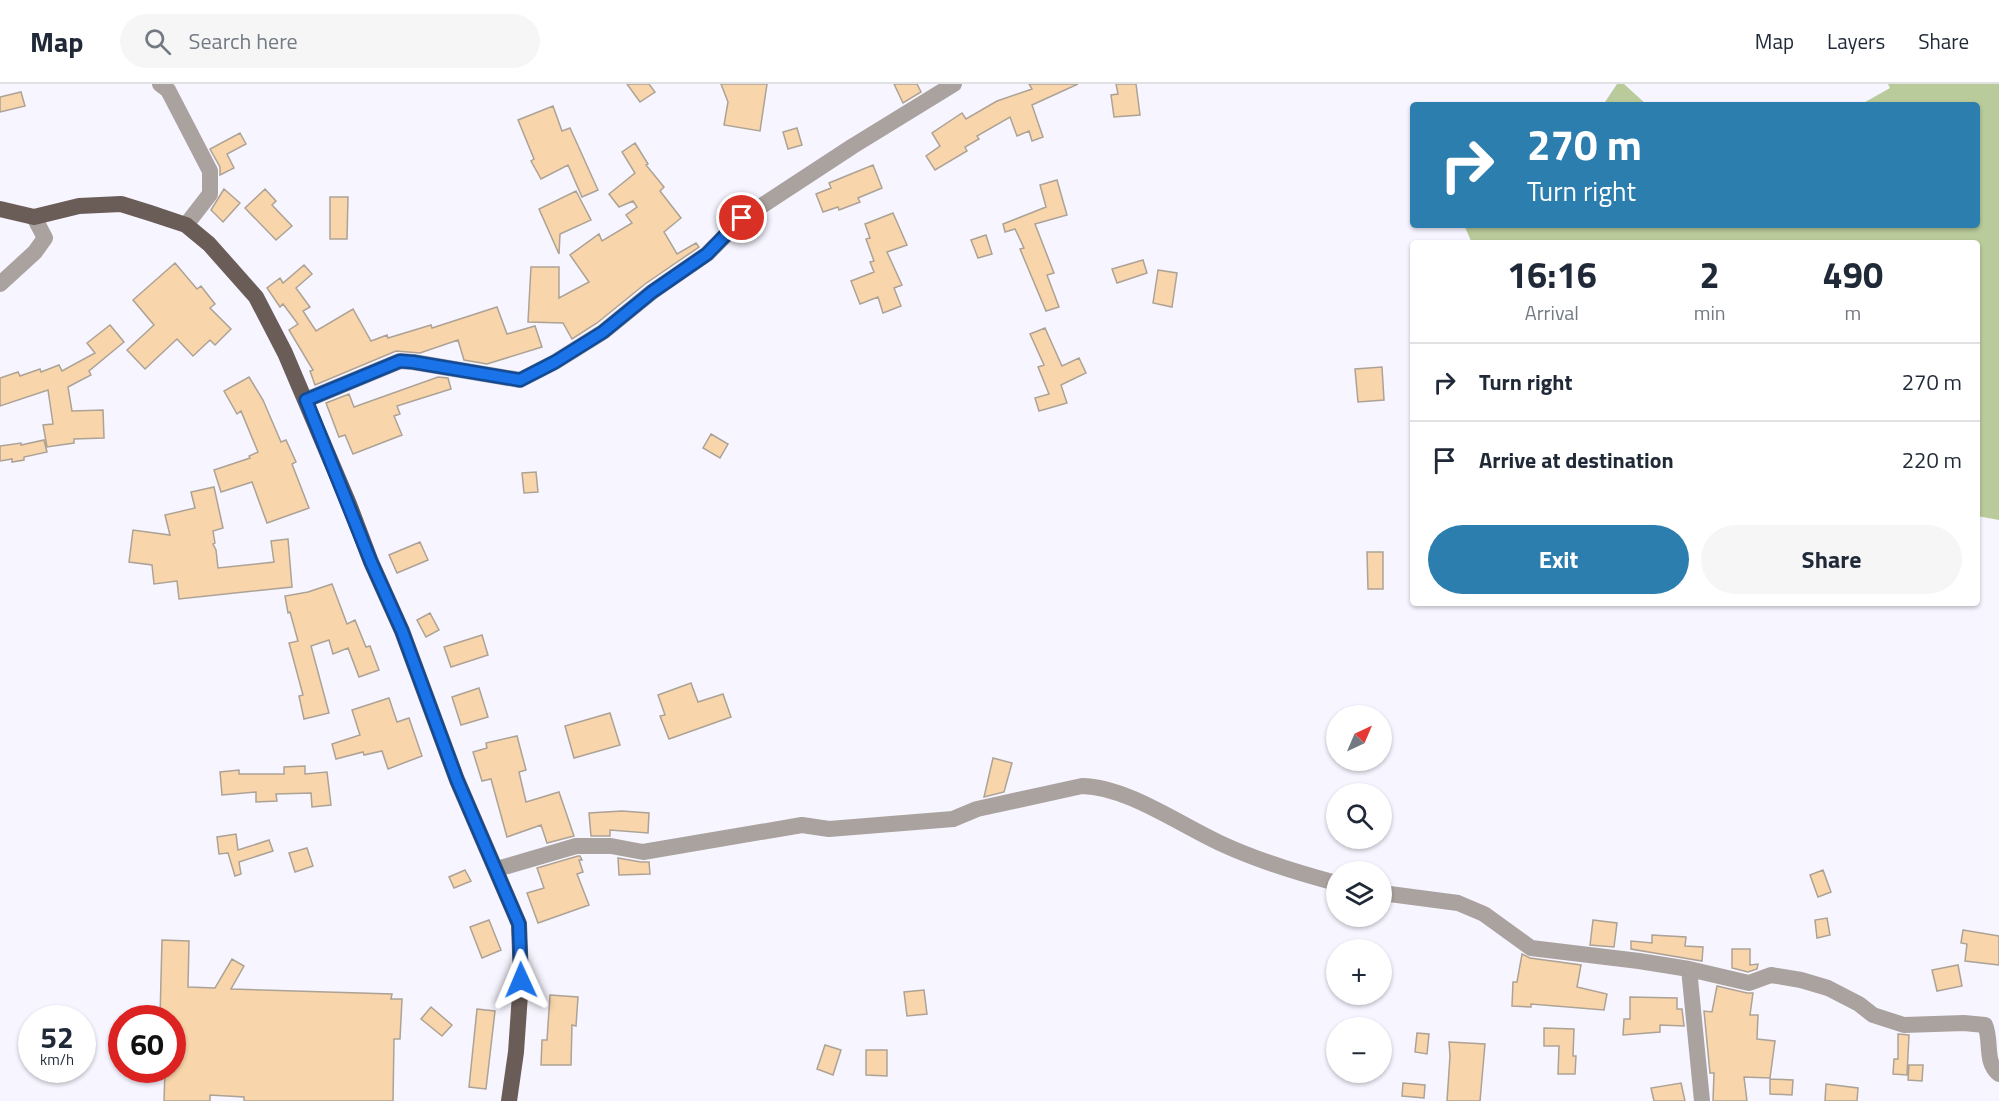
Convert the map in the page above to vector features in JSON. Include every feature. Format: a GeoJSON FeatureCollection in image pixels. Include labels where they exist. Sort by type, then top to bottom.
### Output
{"type":"FeatureCollection","features":[{"type":"Feature","properties":{"kind":"main road"},"geometry":{"type":"LineString","coordinates":[[0,209],[34,217],[79,206],[121,204],[186,225],[210,244],[256,297],[306,400],[371,562],[402,631],[457,780],[519,924],[521,963],[516,1052],[510,1101]]}},
{"type":"Feature","properties":{"kind":"street"},"geometry":{"type":"LineString","coordinates":[[160,84],[168,90],[210,171],[210,194],[186,225]]}},
{"type":"Feature","properties":{"kind":"street"},"geometry":{"type":"LineString","coordinates":[[306,400],[400,361],[520,380],[555,362],[603,332],[652,292],[707,254],[742,218],[954,84]]}},
{"type":"Feature","properties":{"kind":"street"},"geometry":{"type":"LineString","coordinates":[[0,284],[35,252],[45,238],[34,217]]}},
{"type":"Feature","properties":{"kind":"street"},"geometry":{"type":"LineString","coordinates":[[496,869],[576,846],[611,846],[643,852],[802,825],[829,829],[953,819],[977,809],[1082,786],[1099,786],[1117,792],[1222,844],[1295,872],[1326,880]]}},
{"type":"Feature","properties":{"kind":"street"},"geometry":{"type":"LineString","coordinates":[[1392,894],[1458,903],[1484,914],[1531,948],[1689,969],[1749,983],[1771,975],[1801,981],[1828,988],[1859,1004],[1873,1015],[1904,1025],[1964,1023],[1985,1025],[1989,1034],[1989,1055],[1993,1069],[1999,1074]]}},
{"type":"Feature","properties":{"kind":"street"},"geometry":{"type":"LineString","coordinates":[[1689,969],[1702,1101]]}},
{"type":"Feature","properties":{"kind":"green space"},"geometry":{"type":"Polygon","coordinates":[[[1617,84],[1624,84],[1644,102],[1605,102],[1617,84]]]}},
{"type":"Feature","properties":{"kind":"green space"},"geometry":{"type":"Polygon","coordinates":[[[1888,84],[1999,84],[1999,520],[1980,517],[1980,240],[1471,240],[1465,228],[1980,228],[1980,102],[1865,102],[1890,88],[1888,84]]]}},
{"type":"Feature","properties":{"kind":"building"},"geometry":{"type":"Polygon","coordinates":[[[627,84],[649,84],[655,92],[640,102],[627,84]]]}},
{"type":"Feature","properties":{"kind":"building"},"geometry":{"type":"Polygon","coordinates":[[[721,84],[767,84],[760,131],[724,125],[728,102],[721,84]]]}},
{"type":"Feature","properties":{"kind":"building"},"geometry":{"type":"Polygon","coordinates":[[[894,84],[917,84],[921,92],[903,103],[894,84]]]}},
{"type":"Feature","properties":{"kind":"building"},"geometry":{"type":"Polygon","coordinates":[[[1029,84],[1078,84],[1032,105],[1043,137],[1032,141],[1029,131],[1017,136],[1010,117],[977,136],[979,139],[965,147],[967,151],[935,170],[926,156],[940,146],[932,133],[962,113],[966,119],[997,101],[1032,89],[1029,84]]]}},
{"type":"Feature","properties":{"kind":"building"},"geometry":{"type":"Polygon","coordinates":[[[1116,84],[1136,84],[1140,115],[1114,117],[1111,95],[1118,94],[1116,84]]]}},
{"type":"Feature","properties":{"kind":"building"},"geometry":{"type":"Polygon","coordinates":[[[21,92],[25,106],[0,112],[0,97],[21,92]]]}},
{"type":"Feature","properties":{"kind":"building"},"geometry":{"type":"Polygon","coordinates":[[[553,106],[562,131],[570,128],[598,190],[582,197],[568,165],[541,179],[531,161],[534,159],[518,120],[553,106]]]}},
{"type":"Feature","properties":{"kind":"building"},"geometry":{"type":"Polygon","coordinates":[[[797,128],[802,145],[788,149],[783,132],[797,128]]]}},
{"type":"Feature","properties":{"kind":"building"},"geometry":{"type":"Polygon","coordinates":[[[240,133],[246,144],[227,154],[234,168],[220,175],[220,167],[210,149],[240,133]]]}},
{"type":"Feature","properties":{"kind":"building"},"geometry":{"type":"Polygon","coordinates":[[[635,143],[648,164],[646,165],[664,187],[660,191],[681,218],[664,232],[677,254],[696,243],[699,247],[572,339],[563,323],[528,322],[531,267],[559,267],[559,298],[589,282],[570,255],[599,234],[602,241],[632,223],[626,215],[637,207],[633,201],[619,207],[609,194],[635,173],[622,152],[635,143]]]}},
{"type":"Feature","properties":{"kind":"building"},"geometry":{"type":"Polygon","coordinates":[[[873,165],[882,188],[858,198],[860,202],[839,210],[838,207],[823,212],[816,194],[831,188],[829,183],[873,165]]]}},
{"type":"Feature","properties":{"kind":"building"},"geometry":{"type":"Polygon","coordinates":[[[1057,180],[1067,215],[1035,224],[1054,273],[1047,275],[1059,307],[1046,311],[1020,249],[1024,248],[1015,229],[1005,232],[1003,224],[1046,207],[1040,185],[1057,180]]]}},
{"type":"Feature","properties":{"kind":"building"},"geometry":{"type":"Polygon","coordinates":[[[224,189],[240,203],[223,222],[211,210],[224,189]]]}},
{"type":"Feature","properties":{"kind":"building"},"geometry":{"type":"Polygon","coordinates":[[[265,189],[276,201],[272,205],[292,226],[276,240],[245,208],[265,189]]]}},
{"type":"Feature","properties":{"kind":"building"},"geometry":{"type":"Polygon","coordinates":[[[576,191],[591,220],[560,234],[559,254],[539,209],[576,191]]]}},
{"type":"Feature","properties":{"kind":"building"},"geometry":{"type":"Polygon","coordinates":[[[330,197],[348,197],[347,239],[330,239],[330,197]]]}},
{"type":"Feature","properties":{"kind":"building"},"geometry":{"type":"Polygon","coordinates":[[[893,213],[907,245],[887,252],[902,285],[894,288],[901,306],[883,313],[878,297],[860,304],[851,281],[874,272],[870,262],[874,261],[866,239],[870,238],[865,224],[893,213]]]}},
{"type":"Feature","properties":{"kind":"building"},"geometry":{"type":"Polygon","coordinates":[[[986,235],[992,254],[978,258],[971,240],[986,235]]]}},
{"type":"Feature","properties":{"kind":"building"},"geometry":{"type":"Polygon","coordinates":[[[1143,260],[1147,273],[1117,283],[1112,269],[1143,260]]]}},
{"type":"Feature","properties":{"kind":"building"},"geometry":{"type":"Polygon","coordinates":[[[175,263],[197,289],[201,286],[215,304],[210,308],[231,329],[215,345],[210,340],[193,356],[177,339],[145,369],[127,350],[154,325],[133,300],[175,263]]]}},
{"type":"Feature","properties":{"kind":"building"},"geometry":{"type":"Polygon","coordinates":[[[304,265],[312,274],[296,288],[310,307],[303,311],[316,331],[353,309],[371,341],[431,325],[432,328],[497,307],[507,334],[535,326],[542,347],[487,364],[464,360],[458,340],[420,353],[396,351],[315,385],[310,371],[313,370],[289,330],[298,324],[283,304],[280,307],[267,288],[280,278],[283,283],[304,265]]]}},
{"type":"Feature","properties":{"kind":"building"},"geometry":{"type":"Polygon","coordinates":[[[1158,270],[1177,273],[1172,307],[1153,303],[1158,270]]]}},
{"type":"Feature","properties":{"kind":"building"},"geometry":{"type":"Polygon","coordinates":[[[110,325],[124,342],[89,371],[91,375],[68,387],[72,411],[103,410],[104,438],[74,439],[74,443],[47,447],[43,425],[53,424],[48,390],[0,406],[0,378],[18,372],[20,376],[40,369],[41,372],[59,365],[62,371],[95,353],[87,343],[110,325]]]}},
{"type":"Feature","properties":{"kind":"building"},"geometry":{"type":"Polygon","coordinates":[[[1045,328],[1062,366],[1079,358],[1086,373],[1061,385],[1067,403],[1039,411],[1035,398],[1049,394],[1038,367],[1044,365],[1030,334],[1045,328]]]}},
{"type":"Feature","properties":{"kind":"building"},"geometry":{"type":"Polygon","coordinates":[[[1382,367],[1384,400],[1358,402],[1355,369],[1382,367]]]}},
{"type":"Feature","properties":{"kind":"building"},"geometry":{"type":"Polygon","coordinates":[[[249,377],[263,400],[281,442],[286,440],[296,462],[292,464],[309,508],[267,523],[252,482],[221,492],[214,470],[250,458],[249,456],[258,452],[241,411],[237,414],[224,391],[249,377]]]}},
{"type":"Feature","properties":{"kind":"building"},"geometry":{"type":"Polygon","coordinates":[[[438,377],[448,378],[451,389],[397,406],[400,414],[394,416],[402,435],[353,454],[345,435],[339,437],[326,403],[349,394],[354,407],[438,377]]]}},
{"type":"Feature","properties":{"kind":"building"},"geometry":{"type":"Polygon","coordinates":[[[711,434],[728,444],[720,458],[703,448],[711,434]]]}},
{"type":"Feature","properties":{"kind":"building"},"geometry":{"type":"Polygon","coordinates":[[[44,440],[47,452],[24,457],[24,460],[0,461],[0,446],[21,443],[21,445],[44,440]]]}},
{"type":"Feature","properties":{"kind":"building"},"geometry":{"type":"Polygon","coordinates":[[[536,472],[538,492],[524,493],[522,473],[536,472]]]}},
{"type":"Feature","properties":{"kind":"building"},"geometry":{"type":"Polygon","coordinates":[[[214,487],[223,528],[213,531],[218,568],[274,562],[271,541],[288,539],[292,587],[179,599],[177,581],[154,584],[152,565],[129,562],[133,530],[170,535],[165,515],[195,508],[191,492],[214,487]]]}},
{"type":"Feature","properties":{"kind":"building"},"geometry":{"type":"Polygon","coordinates":[[[420,542],[428,560],[397,573],[389,555],[420,542]]]}},
{"type":"Feature","properties":{"kind":"building"},"geometry":{"type":"Polygon","coordinates":[[[1367,552],[1383,552],[1383,589],[1368,589],[1367,552]]]}},
{"type":"Feature","properties":{"kind":"building"},"geometry":{"type":"Polygon","coordinates":[[[332,584],[347,624],[355,620],[366,647],[370,646],[379,670],[359,677],[348,648],[333,654],[329,640],[311,646],[329,713],[304,719],[299,696],[303,695],[289,643],[298,641],[290,612],[288,613],[285,596],[308,592],[332,584]]]}},
{"type":"Feature","properties":{"kind":"building"},"geometry":{"type":"Polygon","coordinates":[[[430,613],[439,630],[426,637],[417,620],[430,613]]]}},
{"type":"Feature","properties":{"kind":"building"},"geometry":{"type":"Polygon","coordinates":[[[482,635],[488,655],[451,667],[444,647],[482,635]]]}},
{"type":"Feature","properties":{"kind":"building"},"geometry":{"type":"Polygon","coordinates":[[[691,683],[698,702],[723,694],[731,717],[669,739],[660,716],[665,715],[658,695],[691,683]]]}},
{"type":"Feature","properties":{"kind":"building"},"geometry":{"type":"Polygon","coordinates":[[[479,688],[488,717],[461,725],[452,697],[479,688]]]}},
{"type":"Feature","properties":{"kind":"building"},"geometry":{"type":"Polygon","coordinates":[[[389,698],[397,722],[409,718],[422,756],[388,769],[382,751],[364,755],[363,752],[336,759],[332,744],[360,735],[352,710],[389,698]]]}},
{"type":"Feature","properties":{"kind":"building"},"geometry":{"type":"Polygon","coordinates":[[[610,713],[620,745],[574,758],[565,726],[610,713]]]}},
{"type":"Feature","properties":{"kind":"building"},"geometry":{"type":"Polygon","coordinates":[[[517,736],[526,770],[519,772],[526,802],[559,792],[574,836],[547,843],[541,825],[507,837],[491,779],[482,781],[473,752],[487,748],[486,743],[517,736]]]}},
{"type":"Feature","properties":{"kind":"building"},"geometry":{"type":"Polygon","coordinates":[[[993,758],[1012,763],[1004,792],[984,797],[993,758]]]}},
{"type":"Feature","properties":{"kind":"building"},"geometry":{"type":"Polygon","coordinates":[[[305,766],[305,774],[327,772],[331,805],[312,807],[311,793],[276,794],[277,801],[256,802],[256,792],[222,795],[220,772],[239,770],[239,774],[284,774],[284,767],[305,766]]]}},
{"type":"Feature","properties":{"kind":"building"},"geometry":{"type":"Polygon","coordinates":[[[622,811],[649,813],[648,833],[610,830],[610,836],[591,836],[589,813],[622,811]]]}},
{"type":"Feature","properties":{"kind":"building"},"geometry":{"type":"Polygon","coordinates":[[[236,834],[238,850],[269,840],[273,851],[239,862],[241,874],[235,876],[228,853],[219,854],[217,837],[236,834]]]}},
{"type":"Feature","properties":{"kind":"building"},"geometry":{"type":"Polygon","coordinates":[[[307,848],[313,866],[295,872],[289,853],[307,848]]]}},
{"type":"Feature","properties":{"kind":"building"},"geometry":{"type":"Polygon","coordinates":[[[578,856],[582,860],[579,860],[583,872],[577,874],[589,905],[538,923],[527,893],[544,888],[537,868],[578,856]]]}},
{"type":"Feature","properties":{"kind":"building"},"geometry":{"type":"Polygon","coordinates":[[[618,858],[649,862],[650,874],[619,875],[618,858]]]}},
{"type":"Feature","properties":{"kind":"building"},"geometry":{"type":"Polygon","coordinates":[[[465,870],[471,881],[454,888],[449,877],[465,870]]]}},
{"type":"Feature","properties":{"kind":"building"},"geometry":{"type":"Polygon","coordinates":[[[1823,870],[1831,892],[1818,897],[1810,875],[1823,870]]]}},
{"type":"Feature","properties":{"kind":"building"},"geometry":{"type":"Polygon","coordinates":[[[1827,918],[1830,935],[1817,938],[1815,920],[1827,918]]]}},
{"type":"Feature","properties":{"kind":"building"},"geometry":{"type":"Polygon","coordinates":[[[489,920],[501,950],[482,958],[470,927],[489,920]]]}},
{"type":"Feature","properties":{"kind":"building"},"geometry":{"type":"Polygon","coordinates":[[[1593,920],[1617,923],[1614,947],[1590,945],[1593,920]]]}},
{"type":"Feature","properties":{"kind":"building"},"geometry":{"type":"Polygon","coordinates":[[[1963,930],[1999,936],[1999,965],[1965,961],[1967,944],[1961,943],[1963,930]]]}},
{"type":"Feature","properties":{"kind":"building"},"geometry":{"type":"Polygon","coordinates":[[[1652,935],[1686,937],[1685,946],[1703,947],[1702,961],[1631,949],[1631,941],[1652,943],[1652,935]]]}},
{"type":"Feature","properties":{"kind":"building"},"geometry":{"type":"Polygon","coordinates":[[[162,940],[189,941],[188,987],[215,988],[232,959],[244,966],[231,989],[392,994],[391,999],[402,999],[400,1039],[394,1039],[393,1101],[244,1101],[244,1097],[210,1095],[210,1101],[164,1101],[165,1083],[186,1083],[186,1005],[160,1005],[162,940]]]}},
{"type":"Feature","properties":{"kind":"building"},"geometry":{"type":"Polygon","coordinates":[[[1732,949],[1750,949],[1750,965],[1758,964],[1757,969],[1748,972],[1732,968],[1732,949]]]}},
{"type":"Feature","properties":{"kind":"building"},"geometry":{"type":"Polygon","coordinates":[[[1522,954],[1530,958],[1581,965],[1577,987],[1607,994],[1604,1010],[1531,1004],[1531,1007],[1512,1006],[1513,982],[1517,982],[1522,954]]]}},
{"type":"Feature","properties":{"kind":"building"},"geometry":{"type":"Polygon","coordinates":[[[1958,965],[1962,986],[1937,991],[1932,970],[1958,965]]]}},
{"type":"Feature","properties":{"kind":"building"},"geometry":{"type":"Polygon","coordinates":[[[1717,986],[1753,993],[1750,1015],[1758,1015],[1757,1039],[1775,1041],[1770,1078],[1744,1077],[1747,1101],[1713,1101],[1714,1073],[1710,1073],[1704,1011],[1712,1012],[1717,986]]]}},
{"type":"Feature","properties":{"kind":"building"},"geometry":{"type":"Polygon","coordinates":[[[924,990],[927,1014],[907,1016],[904,992],[924,990]]]}},
{"type":"Feature","properties":{"kind":"building"},"geometry":{"type":"Polygon","coordinates":[[[550,995],[578,997],[576,1026],[572,1025],[571,1065],[541,1065],[542,1040],[547,1040],[550,995]]]}},
{"type":"Feature","properties":{"kind":"building"},"geometry":{"type":"Polygon","coordinates":[[[1630,997],[1677,998],[1677,1009],[1682,1009],[1684,1026],[1660,1025],[1660,1032],[1623,1035],[1624,1019],[1630,1019],[1630,997]]]}},
{"type":"Feature","properties":{"kind":"building"},"geometry":{"type":"Polygon","coordinates":[[[431,1007],[452,1025],[442,1036],[421,1019],[431,1007]]]}},
{"type":"Feature","properties":{"kind":"building"},"geometry":{"type":"Polygon","coordinates":[[[477,1009],[495,1011],[486,1089],[469,1087],[477,1009]]]}},
{"type":"Feature","properties":{"kind":"building"},"geometry":{"type":"Polygon","coordinates":[[[1544,1028],[1574,1029],[1575,1074],[1558,1074],[1559,1046],[1544,1046],[1544,1028]]]}},
{"type":"Feature","properties":{"kind":"building"},"geometry":{"type":"Polygon","coordinates":[[[1417,1033],[1429,1034],[1427,1054],[1415,1052],[1417,1033]]]}},
{"type":"Feature","properties":{"kind":"building"},"geometry":{"type":"Polygon","coordinates":[[[1898,1034],[1909,1035],[1907,1075],[1893,1074],[1894,1059],[1898,1059],[1898,1034]]]}},
{"type":"Feature","properties":{"kind":"building"},"geometry":{"type":"Polygon","coordinates":[[[1449,1042],[1485,1044],[1480,1101],[1447,1101],[1449,1042]]]}},
{"type":"Feature","properties":{"kind":"building"},"geometry":{"type":"Polygon","coordinates":[[[825,1045],[841,1050],[833,1075],[817,1069],[825,1045]]]}},
{"type":"Feature","properties":{"kind":"building"},"geometry":{"type":"Polygon","coordinates":[[[866,1050],[887,1050],[887,1076],[866,1075],[866,1050]]]}},
{"type":"Feature","properties":{"kind":"building"},"geometry":{"type":"Polygon","coordinates":[[[1909,1065],[1923,1065],[1922,1081],[1908,1080],[1909,1065]]]}},
{"type":"Feature","properties":{"kind":"building"},"geometry":{"type":"Polygon","coordinates":[[[1770,1079],[1793,1080],[1792,1095],[1770,1094],[1770,1079]]]}},
{"type":"Feature","properties":{"kind":"building"},"geometry":{"type":"Polygon","coordinates":[[[1403,1083],[1425,1085],[1424,1098],[1402,1096],[1403,1083]]]}},
{"type":"Feature","properties":{"kind":"building"},"geometry":{"type":"Polygon","coordinates":[[[1681,1083],[1685,1101],[1654,1101],[1651,1088],[1681,1083]]]}},
{"type":"Feature","properties":{"kind":"building"},"geometry":{"type":"Polygon","coordinates":[[[1826,1084],[1858,1088],[1857,1101],[1825,1101],[1826,1084]]]}},
{"type":"Feature","properties":{"kind":"route"},"geometry":{"type":"LineString","coordinates":[[521,980],[519,924],[457,780],[402,631],[371,562],[306,400],[400,361],[520,380],[555,362],[603,332],[652,292],[707,254],[742,218]]}}]}
